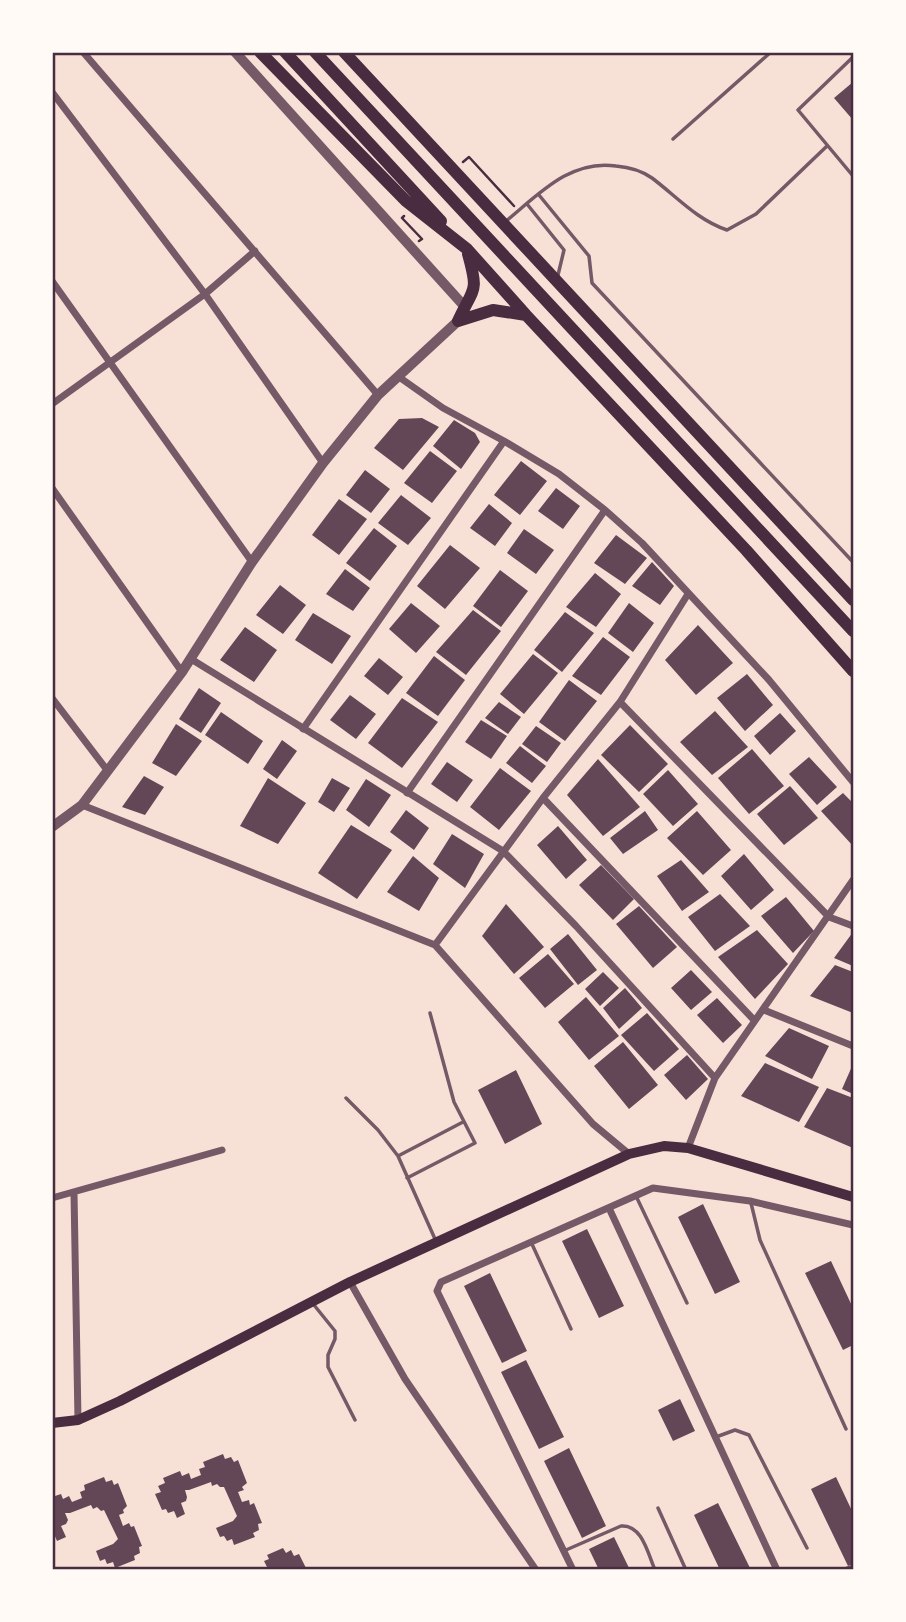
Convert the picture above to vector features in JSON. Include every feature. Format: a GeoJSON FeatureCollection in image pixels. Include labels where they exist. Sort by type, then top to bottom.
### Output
{"type":"FeatureCollection","features":[{"type":"Feature","properties":{"kind":"highway"},"geometry":{"type":"LineString","coordinates":[[260,52],[406,201],[467,249],[475,284],[472,298],[458,321]]}},
{"type":"Feature","properties":{"kind":"highway"},"geometry":{"type":"LineString","coordinates":[[285,52],[746,550],[853,671]]}},
{"type":"Feature","properties":{"kind":"highway"},"geometry":{"type":"LineString","coordinates":[[315,52],[853,631]]}},
{"type":"Feature","properties":{"kind":"highway"},"geometry":{"type":"LineString","coordinates":[[344,52],[853,600]]}},
{"type":"Feature","properties":{"kind":"highway"},"geometry":{"type":"LineString","coordinates":[[458,321],[494,310],[526,315]]}},
{"type":"Feature","properties":{"kind":"main road"},"geometry":{"type":"LineString","coordinates":[[52,1423],[78,1420],[120,1401],[350,1282],[629,1154],[664,1146],[688,1148],[853,1197]]}},
{"type":"Feature","properties":{"kind":"street"},"geometry":{"type":"LineString","coordinates":[[83,52],[378,395]]}},
{"type":"Feature","properties":{"kind":"street"},"geometry":{"type":"LineString","coordinates":[[235,52],[465,307]]}},
{"type":"Feature","properties":{"kind":"street"},"geometry":{"type":"LineString","coordinates":[[52,92],[205,294],[323,463]]}},
{"type":"Feature","properties":{"kind":"street"},"geometry":{"type":"LineString","coordinates":[[52,404],[205,294],[255,251]]}},
{"type":"Feature","properties":{"kind":"street"},"geometry":{"type":"LineString","coordinates":[[52,281],[252,562]]}},
{"type":"Feature","properties":{"kind":"street"},"geometry":{"type":"LineString","coordinates":[[52,827],[82,806],[182,672],[252,562],[323,463],[378,395],[458,321]]}},
{"type":"Feature","properties":{"kind":"street"},"geometry":{"type":"LineString","coordinates":[[399,377],[443,408],[559,474],[642,543],[769,680],[853,782]]}},
{"type":"Feature","properties":{"kind":"street"},"geometry":{"type":"LineString","coordinates":[[303,729],[504,441]]}},
{"type":"Feature","properties":{"kind":"street"},"geometry":{"type":"LineString","coordinates":[[52,488],[182,672]]}},
{"type":"Feature","properties":{"kind":"street"},"geometry":{"type":"LineString","coordinates":[[407,793],[605,510]]}},
{"type":"Feature","properties":{"kind":"street"},"geometry":{"type":"LineString","coordinates":[[435,945],[543,798],[620,702],[688,594]]}},
{"type":"Feature","properties":{"kind":"street"},"geometry":{"type":"LineString","coordinates":[[191,659],[503,851],[576,926],[715,1078]]}},
{"type":"Feature","properties":{"kind":"street"},"geometry":{"type":"LineString","coordinates":[[52,698],[107,770]]}},
{"type":"Feature","properties":{"kind":"street"},"geometry":{"type":"LineString","coordinates":[[620,702],[829,917],[853,926]]}},
{"type":"Feature","properties":{"kind":"street"},"geometry":{"type":"LineString","coordinates":[[543,798],[754,1020]]}},
{"type":"Feature","properties":{"kind":"street"},"geometry":{"type":"LineString","coordinates":[[82,806],[435,945],[593,1124],[629,1154]]}},
{"type":"Feature","properties":{"kind":"street"},"geometry":{"type":"LineString","coordinates":[[688,1148],[715,1078],[853,880]]}},
{"type":"Feature","properties":{"kind":"street"},"geometry":{"type":"LineString","coordinates":[[764,1010],[853,1046]]}},
{"type":"Feature","properties":{"kind":"street"},"geometry":{"type":"LineString","coordinates":[[52,1198],[222,1150]]}},
{"type":"Feature","properties":{"kind":"street"},"geometry":{"type":"LineString","coordinates":[[573,1570],[437,1290],[441,1282],[653,1188],[750,1201],[853,1225]]}},
{"type":"Feature","properties":{"kind":"street"},"geometry":{"type":"LineString","coordinates":[[74,1193],[78,1420]]}},
{"type":"Feature","properties":{"kind":"street"},"geometry":{"type":"LineString","coordinates":[[609,1208],[777,1570]]}},
{"type":"Feature","properties":{"kind":"street"},"geometry":{"type":"LineString","coordinates":[[350,1282],[405,1379],[536,1570]]}},
{"type":"Feature","properties":{"kind":"street"},"geometry":{"type":"LineString","coordinates":[[847,1570],[853,1568]]}},
{"type":"Feature","properties":{"kind":"lane"},"geometry":{"type":"LineString","coordinates":[[673,139],[771,52]]}},
{"type":"Feature","properties":{"kind":"lane"},"geometry":{"type":"LineString","coordinates":[[853,57],[798,110],[853,176]]}},
{"type":"Feature","properties":{"kind":"lane"},"geometry":{"type":"LineString","coordinates":[[503,223],[570,172],[600,163],[626,167],[650,176],[668,193],[712,225],[727,230],[757,214],[827,146]]}},
{"type":"Feature","properties":{"kind":"lane"},"geometry":{"type":"LineString","coordinates":[[539,195],[589,256],[592,283],[853,562]]}},
{"type":"Feature","properties":{"kind":"lane"},"geometry":{"type":"LineString","coordinates":[[527,204],[564,250],[556,281]]}},
{"type":"Feature","properties":{"kind":"lane"},"geometry":{"type":"LineString","coordinates":[[407,1178],[475,1143],[454,1102],[430,1013]]}},
{"type":"Feature","properties":{"kind":"lane"},"geometry":{"type":"LineString","coordinates":[[346,1098],[378,1130],[398,1156],[436,1241]]}},
{"type":"Feature","properties":{"kind":"lane"},"geometry":{"type":"LineString","coordinates":[[398,1156],[463,1122]]}},
{"type":"Feature","properties":{"kind":"lane"},"geometry":{"type":"LineString","coordinates":[[636,1196],[687,1303]]}},
{"type":"Feature","properties":{"kind":"lane"},"geometry":{"type":"LineString","coordinates":[[750,1201],[760,1240],[846,1429]]}},
{"type":"Feature","properties":{"kind":"lane"},"geometry":{"type":"LineString","coordinates":[[531,1242],[571,1329]]}},
{"type":"Feature","properties":{"kind":"lane"},"geometry":{"type":"LineString","coordinates":[[312,1302],[335,1331],[335,1339],[328,1355],[328,1367],[355,1420]]}},
{"type":"Feature","properties":{"kind":"lane"},"geometry":{"type":"LineString","coordinates":[[716,1437],[735,1430],[749,1435],[807,1548]]}},
{"type":"Feature","properties":{"kind":"lane"},"geometry":{"type":"LineString","coordinates":[[658,1508],[686,1570]]}},
{"type":"Feature","properties":{"kind":"lane"},"geometry":{"type":"LineString","coordinates":[[564,1551],[621,1526],[630,1526],[638,1532],[655,1570]]}},
{"type":"Feature","properties":{"kind":"path"},"geometry":{"type":"LineString","coordinates":[[469,157],[518,211]]}},
{"type":"Feature","properties":{"kind":"path"},"geometry":{"type":"LineString","coordinates":[[402,218],[422,239]]}},
{"type":"Feature","properties":{"kind":"building"},"geometry":{"type":"Polygon","coordinates":[[[853,82],[853,120],[834,98],[853,82]]]}},
{"type":"Feature","properties":{"kind":"building"},"geometry":{"type":"Polygon","coordinates":[[[422,418],[439,427],[403,470],[374,448],[399,419],[422,418]]]}},
{"type":"Feature","properties":{"kind":"building"},"geometry":{"type":"Polygon","coordinates":[[[454,420],[475,433],[480,442],[461,469],[433,446],[454,420]]]}},
{"type":"Feature","properties":{"kind":"building"},"geometry":{"type":"Polygon","coordinates":[[[430,451],[457,471],[432,503],[404,483],[430,451]]]}},
{"type":"Feature","properties":{"kind":"building"},"geometry":{"type":"Polygon","coordinates":[[[521,461],[547,481],[520,515],[494,495],[521,461]]]}},
{"type":"Feature","properties":{"kind":"building"},"geometry":{"type":"Polygon","coordinates":[[[365,470],[390,489],[371,513],[346,495],[365,470]]]}},
{"type":"Feature","properties":{"kind":"building"},"geometry":{"type":"Polygon","coordinates":[[[556,488],[580,506],[563,529],[538,511],[556,488]]]}},
{"type":"Feature","properties":{"kind":"building"},"geometry":{"type":"Polygon","coordinates":[[[401,495],[431,518],[408,545],[378,523],[401,495]]]}},
{"type":"Feature","properties":{"kind":"building"},"geometry":{"type":"Polygon","coordinates":[[[339,499],[367,519],[339,555],[312,535],[339,499]]]}},
{"type":"Feature","properties":{"kind":"building"},"geometry":{"type":"Polygon","coordinates":[[[489,504],[512,523],[495,546],[470,528],[489,504]]]}},
{"type":"Feature","properties":{"kind":"building"},"geometry":{"type":"Polygon","coordinates":[[[374,528],[397,546],[370,581],[346,563],[374,528]]]}},
{"type":"Feature","properties":{"kind":"building"},"geometry":{"type":"Polygon","coordinates":[[[524,529],[554,550],[536,574],[507,553],[524,529]]]}},
{"type":"Feature","properties":{"kind":"building"},"geometry":{"type":"Polygon","coordinates":[[[616,535],[647,558],[625,584],[594,563],[616,535]]]}},
{"type":"Feature","properties":{"kind":"building"},"geometry":{"type":"Polygon","coordinates":[[[450,545],[480,568],[445,609],[417,586],[450,545]]]}},
{"type":"Feature","properties":{"kind":"building"},"geometry":{"type":"Polygon","coordinates":[[[652,562],[674,586],[660,605],[632,586],[652,562]]]}},
{"type":"Feature","properties":{"kind":"building"},"geometry":{"type":"Polygon","coordinates":[[[345,569],[370,588],[353,611],[326,594],[345,569]]]}},
{"type":"Feature","properties":{"kind":"building"},"geometry":{"type":"Polygon","coordinates":[[[500,570],[528,591],[501,627],[473,606],[500,570]]]}},
{"type":"Feature","properties":{"kind":"building"},"geometry":{"type":"Polygon","coordinates":[[[595,573],[621,594],[596,627],[566,607],[595,573]]]}},
{"type":"Feature","properties":{"kind":"building"},"geometry":{"type":"Polygon","coordinates":[[[280,585],[306,605],[283,634],[256,615],[280,585]]]}},
{"type":"Feature","properties":{"kind":"building"},"geometry":{"type":"Polygon","coordinates":[[[411,603],[440,626],[416,653],[389,629],[411,603]]]}},
{"type":"Feature","properties":{"kind":"building"},"geometry":{"type":"Polygon","coordinates":[[[629,603],[654,623],[633,652],[608,633],[629,603]]]}},
{"type":"Feature","properties":{"kind":"building"},"geometry":{"type":"Polygon","coordinates":[[[473,610],[501,631],[466,675],[436,652],[473,610]]]}},
{"type":"Feature","properties":{"kind":"building"},"geometry":{"type":"Polygon","coordinates":[[[565,612],[594,633],[562,672],[534,650],[565,612]]]}},
{"type":"Feature","properties":{"kind":"building"},"geometry":{"type":"Polygon","coordinates":[[[313,613],[351,636],[332,664],[295,640],[313,613]]]}},
{"type":"Feature","properties":{"kind":"building"},"geometry":{"type":"Polygon","coordinates":[[[698,625],[733,663],[696,695],[665,660],[698,625]]]}},
{"type":"Feature","properties":{"kind":"building"},"geometry":{"type":"Polygon","coordinates":[[[245,627],[277,650],[254,682],[220,660],[245,627]]]}},
{"type":"Feature","properties":{"kind":"building"},"geometry":{"type":"Polygon","coordinates":[[[603,637],[630,657],[601,695],[572,676],[603,637]]]}},
{"type":"Feature","properties":{"kind":"building"},"geometry":{"type":"Polygon","coordinates":[[[533,654],[558,673],[524,714],[500,694],[533,654]]]}},
{"type":"Feature","properties":{"kind":"building"},"geometry":{"type":"Polygon","coordinates":[[[434,656],[465,680],[438,716],[406,693],[434,656]]]}},
{"type":"Feature","properties":{"kind":"building"},"geometry":{"type":"Polygon","coordinates":[[[379,658],[403,677],[388,695],[364,676],[379,658]]]}},
{"type":"Feature","properties":{"kind":"building"},"geometry":{"type":"Polygon","coordinates":[[[747,674],[773,705],[745,731],[717,698],[747,674]]]}},
{"type":"Feature","properties":{"kind":"building"},"geometry":{"type":"Polygon","coordinates":[[[569,680],[597,701],[565,741],[539,722],[569,680]]]}},
{"type":"Feature","properties":{"kind":"building"},"geometry":{"type":"Polygon","coordinates":[[[199,688],[221,703],[201,733],[179,719],[199,688]]]}},
{"type":"Feature","properties":{"kind":"building"},"geometry":{"type":"Polygon","coordinates":[[[350,695],[376,714],[356,739],[330,720],[350,695]]]}},
{"type":"Feature","properties":{"kind":"building"},"geometry":{"type":"Polygon","coordinates":[[[402,698],[438,722],[402,768],[368,743],[402,698]]]}},
{"type":"Feature","properties":{"kind":"building"},"geometry":{"type":"Polygon","coordinates":[[[499,702],[521,717],[508,734],[485,718],[499,702]]]}},
{"type":"Feature","properties":{"kind":"building"},"geometry":{"type":"Polygon","coordinates":[[[715,711],[748,747],[712,775],[680,742],[715,711]]]}},
{"type":"Feature","properties":{"kind":"building"},"geometry":{"type":"Polygon","coordinates":[[[221,712],[263,741],[248,764],[205,735],[221,712]]]}},
{"type":"Feature","properties":{"kind":"building"},"geometry":{"type":"Polygon","coordinates":[[[780,713],[796,731],[770,755],[754,736],[780,713]]]}},
{"type":"Feature","properties":{"kind":"building"},"geometry":{"type":"Polygon","coordinates":[[[481,720],[507,736],[491,759],[465,742],[481,720]]]}},
{"type":"Feature","properties":{"kind":"building"},"geometry":{"type":"Polygon","coordinates":[[[176,724],[202,741],[176,776],[152,763],[176,724]]]}},
{"type":"Feature","properties":{"kind":"building"},"geometry":{"type":"Polygon","coordinates":[[[630,725],[668,764],[639,792],[601,755],[630,725]]]}},
{"type":"Feature","properties":{"kind":"building"},"geometry":{"type":"Polygon","coordinates":[[[536,726],[561,743],[547,762],[522,744],[536,726]]]}},
{"type":"Feature","properties":{"kind":"building"},"geometry":{"type":"Polygon","coordinates":[[[282,740],[297,751],[277,779],[263,769],[282,740]]]}},
{"type":"Feature","properties":{"kind":"building"},"geometry":{"type":"Polygon","coordinates":[[[520,746],[546,766],[532,783],[506,763],[520,746]]]}},
{"type":"Feature","properties":{"kind":"building"},"geometry":{"type":"Polygon","coordinates":[[[752,749],[784,786],[749,814],[718,778],[752,749]]]}},
{"type":"Feature","properties":{"kind":"building"},"geometry":{"type":"Polygon","coordinates":[[[809,757],[837,787],[817,805],[789,774],[809,757]]]}},
{"type":"Feature","properties":{"kind":"building"},"geometry":{"type":"Polygon","coordinates":[[[598,759],[640,807],[603,836],[567,795],[598,759]]]}},
{"type":"Feature","properties":{"kind":"building"},"geometry":{"type":"Polygon","coordinates":[[[447,762],[473,780],[457,802],[431,784],[447,762]]]}},
{"type":"Feature","properties":{"kind":"building"},"geometry":{"type":"Polygon","coordinates":[[[500,768],[531,791],[499,830],[470,807],[500,768]]]}},
{"type":"Feature","properties":{"kind":"building"},"geometry":{"type":"Polygon","coordinates":[[[668,770],[698,804],[673,826],[643,794],[668,770]]]}},
{"type":"Feature","properties":{"kind":"building"},"geometry":{"type":"Polygon","coordinates":[[[144,776],[164,787],[145,815],[122,807],[144,776]]]}},
{"type":"Feature","properties":{"kind":"building"},"geometry":{"type":"Polygon","coordinates":[[[268,778],[306,803],[278,844],[240,826],[268,778]]]}},
{"type":"Feature","properties":{"kind":"building"},"geometry":{"type":"Polygon","coordinates":[[[332,778],[350,788],[334,812],[318,802],[332,778]]]}},
{"type":"Feature","properties":{"kind":"building"},"geometry":{"type":"Polygon","coordinates":[[[366,779],[391,795],[369,827],[346,810],[366,779]]]}},
{"type":"Feature","properties":{"kind":"building"},"geometry":{"type":"Polygon","coordinates":[[[790,786],[818,818],[784,845],[757,814],[790,786]]]}},
{"type":"Feature","properties":{"kind":"building"},"geometry":{"type":"Polygon","coordinates":[[[843,793],[853,803],[853,846],[821,811],[843,793]]]}},
{"type":"Feature","properties":{"kind":"building"},"geometry":{"type":"Polygon","coordinates":[[[406,810],[429,828],[414,850],[390,832],[406,810]]]}},
{"type":"Feature","properties":{"kind":"building"},"geometry":{"type":"Polygon","coordinates":[[[645,811],[658,830],[623,854],[610,838],[645,811]]]}},
{"type":"Feature","properties":{"kind":"building"},"geometry":{"type":"Polygon","coordinates":[[[697,811],[731,850],[703,875],[667,838],[697,811]]]}},
{"type":"Feature","properties":{"kind":"building"},"geometry":{"type":"Polygon","coordinates":[[[351,825],[392,850],[357,899],[318,873],[351,825]]]}},
{"type":"Feature","properties":{"kind":"building"},"geometry":{"type":"Polygon","coordinates":[[[558,826],[587,860],[566,879],[537,845],[558,826]]]}},
{"type":"Feature","properties":{"kind":"building"},"geometry":{"type":"Polygon","coordinates":[[[452,834],[484,854],[465,888],[433,864],[452,834]]]}},
{"type":"Feature","properties":{"kind":"building"},"geometry":{"type":"Polygon","coordinates":[[[744,854],[774,890],[751,910],[721,876],[744,854]]]}},
{"type":"Feature","properties":{"kind":"building"},"geometry":{"type":"Polygon","coordinates":[[[413,856],[439,878],[419,911],[387,892],[413,856]]]}},
{"type":"Feature","properties":{"kind":"building"},"geometry":{"type":"Polygon","coordinates":[[[681,860],[709,892],[682,911],[657,876],[681,860]]]}},
{"type":"Feature","properties":{"kind":"building"},"geometry":{"type":"Polygon","coordinates":[[[601,865],[634,899],[613,920],[579,885],[601,865]]]}},
{"type":"Feature","properties":{"kind":"building"},"geometry":{"type":"Polygon","coordinates":[[[720,894],[750,926],[715,951],[688,917],[720,894]]]}},
{"type":"Feature","properties":{"kind":"building"},"geometry":{"type":"Polygon","coordinates":[[[786,897],[814,931],[793,953],[761,916],[786,897]]]}},
{"type":"Feature","properties":{"kind":"building"},"geometry":{"type":"Polygon","coordinates":[[[506,904],[544,947],[514,974],[482,936],[506,904]]]}},
{"type":"Feature","properties":{"kind":"building"},"geometry":{"type":"Polygon","coordinates":[[[639,906],[677,947],[653,968],[616,924],[639,906]]]}},
{"type":"Feature","properties":{"kind":"building"},"geometry":{"type":"Polygon","coordinates":[[[757,930],[788,964],[755,999],[718,957],[757,930]]]}},
{"type":"Feature","properties":{"kind":"building"},"geometry":{"type":"Polygon","coordinates":[[[853,932],[853,966],[834,958],[853,932]]]}},
{"type":"Feature","properties":{"kind":"building"},"geometry":{"type":"Polygon","coordinates":[[[568,934],[597,970],[578,985],[550,949],[568,934]]]}},
{"type":"Feature","properties":{"kind":"building"},"geometry":{"type":"Polygon","coordinates":[[[548,954],[574,984],[545,1008],[519,978],[548,954]]]}},
{"type":"Feature","properties":{"kind":"building"},"geometry":{"type":"Polygon","coordinates":[[[835,965],[853,972],[853,1013],[810,996],[835,965]]]}},
{"type":"Feature","properties":{"kind":"building"},"geometry":{"type":"Polygon","coordinates":[[[691,970],[712,992],[691,1010],[671,988],[691,970]]]}},
{"type":"Feature","properties":{"kind":"building"},"geometry":{"type":"Polygon","coordinates":[[[603,972],[619,988],[600,1006],[585,989],[603,972]]]}},
{"type":"Feature","properties":{"kind":"building"},"geometry":{"type":"Polygon","coordinates":[[[625,988],[642,1008],[619,1029],[603,1008],[625,988]]]}},
{"type":"Feature","properties":{"kind":"building"},"geometry":{"type":"Polygon","coordinates":[[[586,997],[619,1036],[589,1060],[558,1022],[586,997]]]}},
{"type":"Feature","properties":{"kind":"building"},"geometry":{"type":"Polygon","coordinates":[[[717,998],[742,1025],[723,1043],[697,1015],[717,998]]]}},
{"type":"Feature","properties":{"kind":"building"},"geometry":{"type":"Polygon","coordinates":[[[647,1013],[679,1049],[654,1071],[621,1035],[647,1013]]]}},
{"type":"Feature","properties":{"kind":"building"},"geometry":{"type":"Polygon","coordinates":[[[789,1028],[829,1046],[812,1079],[765,1056],[789,1028]]]}},
{"type":"Feature","properties":{"kind":"building"},"geometry":{"type":"Polygon","coordinates":[[[623,1042],[658,1085],[629,1109],[594,1066],[623,1042]]]}},
{"type":"Feature","properties":{"kind":"building"},"geometry":{"type":"Polygon","coordinates":[[[687,1055],[708,1079],[686,1100],[664,1075],[687,1055]]]}},
{"type":"Feature","properties":{"kind":"building"},"geometry":{"type":"Polygon","coordinates":[[[765,1063],[819,1087],[799,1122],[741,1096],[765,1063]]]}},
{"type":"Feature","properties":{"kind":"building"},"geometry":{"type":"Polygon","coordinates":[[[853,1064],[853,1094],[842,1089],[853,1064]]]}},
{"type":"Feature","properties":{"kind":"building"},"geometry":{"type":"Polygon","coordinates":[[[516,1070],[542,1124],[505,1144],[478,1090],[516,1070]]]}},
{"type":"Feature","properties":{"kind":"building"},"geometry":{"type":"Polygon","coordinates":[[[827,1088],[853,1098],[853,1148],[804,1127],[827,1088]]]}},
{"type":"Feature","properties":{"kind":"building"},"geometry":{"type":"Polygon","coordinates":[[[703,1204],[740,1282],[715,1294],[678,1217],[703,1204]]]}},
{"type":"Feature","properties":{"kind":"building"},"geometry":{"type":"Polygon","coordinates":[[[587,1229],[624,1306],[599,1318],[562,1241],[587,1229]]]}},
{"type":"Feature","properties":{"kind":"building"},"geometry":{"type":"Polygon","coordinates":[[[831,1261],[853,1308],[853,1345],[843,1350],[805,1273],[831,1261]]]}},
{"type":"Feature","properties":{"kind":"building"},"geometry":{"type":"Polygon","coordinates":[[[490,1273],[527,1351],[502,1363],[464,1286],[490,1273]]]}},
{"type":"Feature","properties":{"kind":"building"},"geometry":{"type":"Polygon","coordinates":[[[526,1360],[564,1437],[539,1449],[501,1372],[526,1360]]]}},
{"type":"Feature","properties":{"kind":"building"},"geometry":{"type":"Polygon","coordinates":[[[680,1399],[695,1431],[673,1441],[658,1410],[680,1399]]]}},
{"type":"Feature","properties":{"kind":"building"},"geometry":{"type":"Polygon","coordinates":[[[569,1448],[606,1526],[582,1538],[544,1461],[569,1448]]]}},
{"type":"Feature","properties":{"kind":"building"},"geometry":{"type":"Polygon","coordinates":[[[223,1454],[225,1459],[231,1457],[234,1462],[238,1460],[247,1483],[242,1487],[244,1490],[238,1492],[242,1502],[249,1500],[250,1505],[254,1503],[262,1523],[258,1524],[259,1530],[253,1533],[255,1537],[234,1545],[232,1539],[227,1541],[224,1536],[220,1537],[216,1528],[233,1521],[237,1516],[224,1487],[217,1484],[212,1486],[211,1482],[185,1490],[186,1501],[181,1503],[185,1514],[177,1518],[174,1511],[168,1513],[166,1509],[162,1510],[155,1494],[161,1492],[158,1486],[165,1483],[163,1478],[180,1471],[182,1476],[189,1473],[191,1479],[201,1475],[199,1469],[205,1467],[203,1462],[223,1454]]]}},
{"type":"Feature","properties":{"kind":"building"},"geometry":{"type":"Polygon","coordinates":[[[104,1477],[106,1482],[112,1480],[114,1485],[118,1483],[127,1506],[123,1510],[124,1513],[119,1515],[123,1526],[129,1523],[131,1527],[134,1526],[142,1546],[139,1547],[140,1553],[134,1556],[135,1560],[115,1568],[113,1562],[107,1564],[105,1559],[100,1561],[96,1551],[118,1539],[104,1510],[101,1511],[97,1507],[93,1509],[91,1505],[65,1513],[68,1520],[61,1526],[66,1537],[57,1541],[54,1534],[52,1535],[52,1497],[61,1494],[63,1499],[69,1496],[72,1502],[82,1498],[80,1492],[85,1490],[84,1485],[104,1477]]]}},
{"type":"Feature","properties":{"kind":"building"},"geometry":{"type":"Polygon","coordinates":[[[836,1477],[853,1513],[853,1564],[848,1566],[811,1489],[836,1477]]]}},
{"type":"Feature","properties":{"kind":"building"},"geometry":{"type":"Polygon","coordinates":[[[718,1503],[751,1570],[720,1570],[694,1515],[718,1503]]]}},
{"type":"Feature","properties":{"kind":"building"},"geometry":{"type":"Polygon","coordinates":[[[614,1537],[630,1570],[599,1570],[589,1549],[614,1537]]]}},
{"type":"Feature","properties":{"kind":"building"},"geometry":{"type":"Polygon","coordinates":[[[283,1548],[286,1553],[291,1550],[294,1556],[299,1554],[307,1570],[261,1570],[267,1567],[264,1561],[269,1559],[267,1555],[283,1548]]]}}]}
